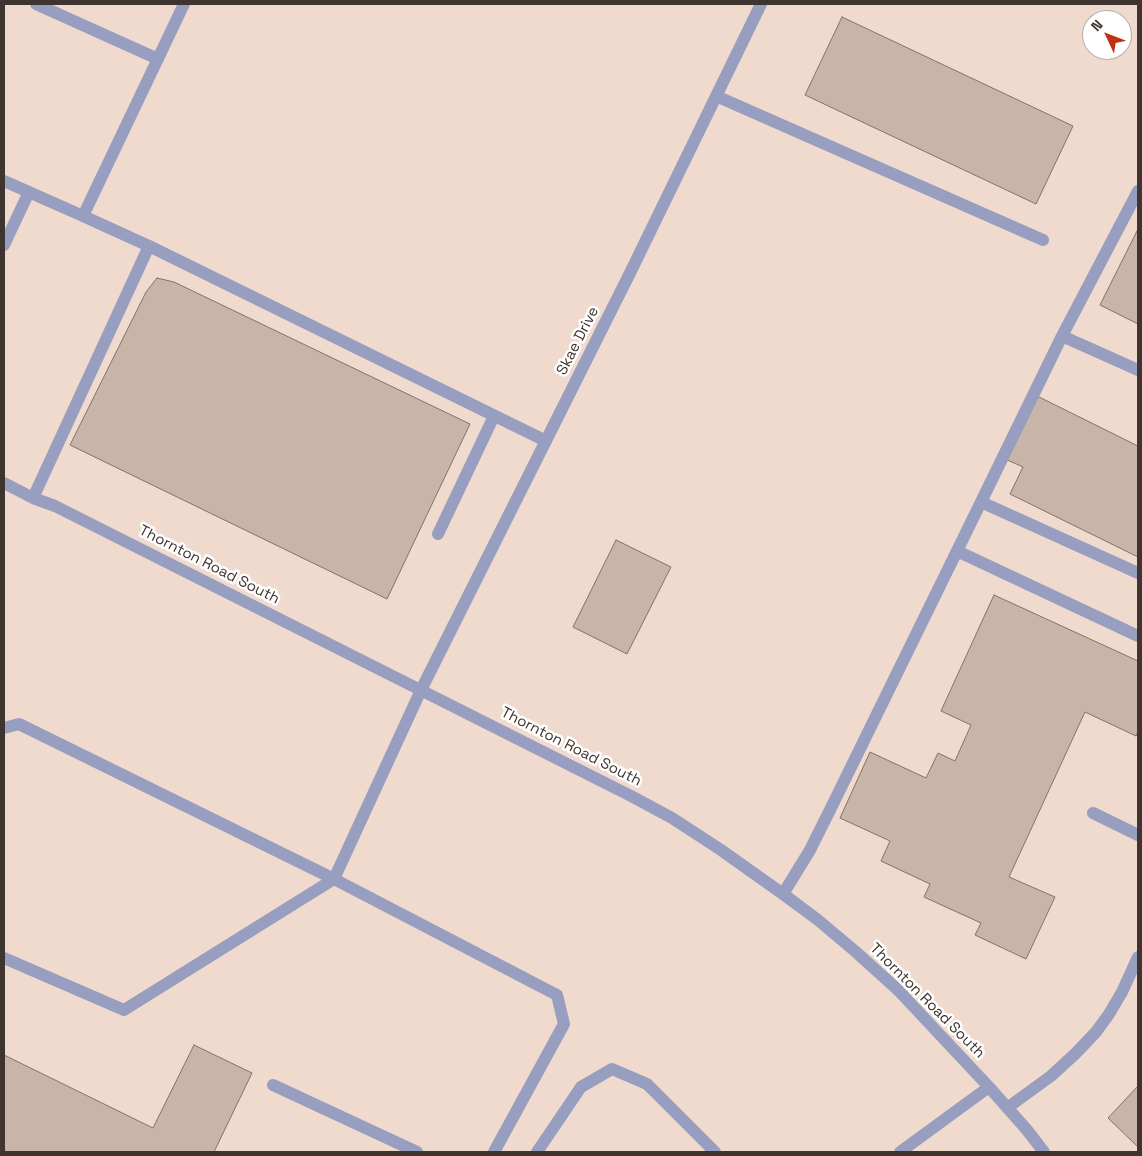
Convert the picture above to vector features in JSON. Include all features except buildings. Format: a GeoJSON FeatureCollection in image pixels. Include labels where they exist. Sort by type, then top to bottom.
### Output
{"type":"FeatureCollection","features":[{"type":"Feature","properties":{"kind":"street"},"geometry":{"type":"LineString","coordinates":[[36,4],[158,59]]}},
{"type":"Feature","properties":{"kind":"street"},"geometry":{"type":"LineString","coordinates":[[83,216],[184,4]]}},
{"type":"Feature","properties":{"kind":"street","name":"Skae Drive"},"geometry":{"type":"LineString","coordinates":[[334,879],[421,690],[634,265],[761,4]]}},
{"type":"Feature","properties":{"kind":"street"},"geometry":{"type":"LineString","coordinates":[[716,96],[1043,240]]}},
{"type":"Feature","properties":{"kind":"street"},"geometry":{"type":"LineString","coordinates":[[4,181],[149,246],[546,441]]}},
{"type":"Feature","properties":{"kind":"street"},"geometry":{"type":"LineString","coordinates":[[783,894],[822,827],[1062,336],[1138,191]]}},
{"type":"Feature","properties":{"kind":"street"},"geometry":{"type":"LineString","coordinates":[[4,245],[29,192]]}},
{"type":"Feature","properties":{"kind":"street"},"geometry":{"type":"LineString","coordinates":[[32,498],[149,246]]}},
{"type":"Feature","properties":{"kind":"street"},"geometry":{"type":"LineString","coordinates":[[1062,336],[1138,370]]}},
{"type":"Feature","properties":{"kind":"street"},"geometry":{"type":"LineString","coordinates":[[438,534],[494,416]]}},
{"type":"Feature","properties":{"kind":"street","name":"Thornton Road South"},"geometry":{"type":"LineString","coordinates":[[4,483],[32,498],[55,506],[672,818],[721,850],[818,920],[898,990],[989,1087],[1044,1152]]}},
{"type":"Feature","properties":{"kind":"street"},"geometry":{"type":"LineString","coordinates":[[982,502],[1138,573]]}},
{"type":"Feature","properties":{"kind":"street"},"geometry":{"type":"LineString","coordinates":[[957,551],[1138,636]]}},
{"type":"Feature","properties":{"kind":"street"},"geometry":{"type":"LineString","coordinates":[[4,728],[19,724],[334,879],[557,996],[564,1024],[494,1152]]}},
{"type":"Feature","properties":{"kind":"street"},"geometry":{"type":"LineString","coordinates":[[1093,813],[1138,835]]}},
{"type":"Feature","properties":{"kind":"street"},"geometry":{"type":"LineString","coordinates":[[4,958],[124,1010],[334,879]]}},
{"type":"Feature","properties":{"kind":"street"},"geometry":{"type":"LineString","coordinates":[[1007,1108],[1051,1076],[1096,1032],[1122,992],[1138,957]]}},
{"type":"Feature","properties":{"kind":"street"},"geometry":{"type":"LineString","coordinates":[[537,1152],[581,1087],[612,1069],[647,1084],[715,1152]]}},
{"type":"Feature","properties":{"kind":"street"},"geometry":{"type":"LineString","coordinates":[[273,1085],[418,1152]]}},
{"type":"Feature","properties":{"kind":"street"},"geometry":{"type":"LineString","coordinates":[[900,1152],[989,1087]]}}]}
